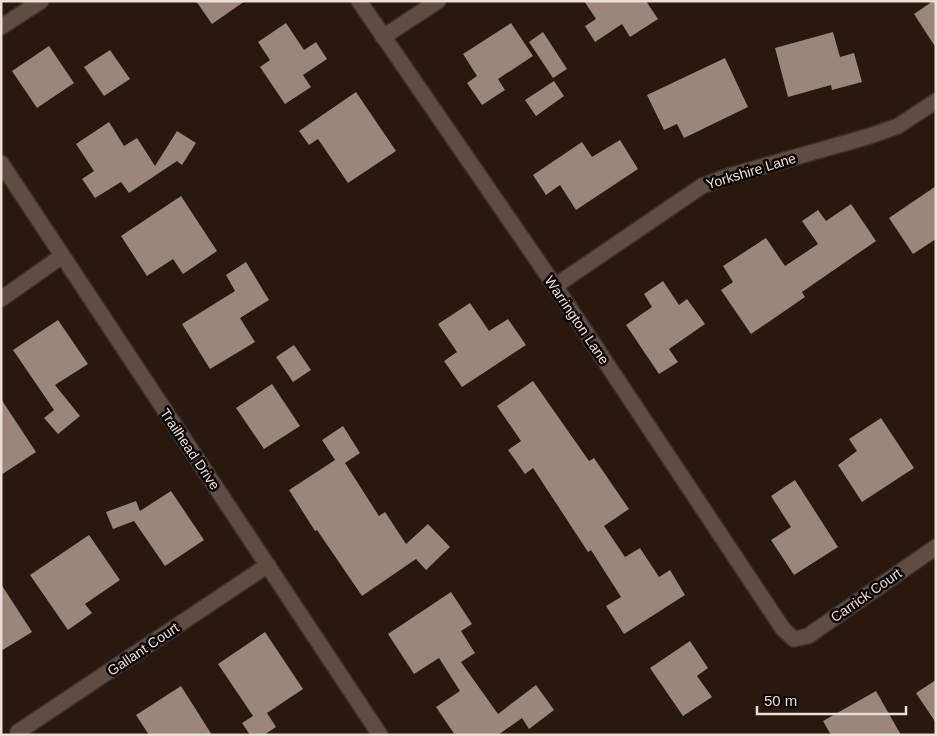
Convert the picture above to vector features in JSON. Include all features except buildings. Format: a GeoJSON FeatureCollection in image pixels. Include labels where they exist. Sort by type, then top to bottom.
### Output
{"type":"FeatureCollection","features":[{"type":"Feature","properties":{"kind":"street"},"geometry":{"type":"LineString","coordinates":[[1,27],[42,1]]}},
{"type":"Feature","properties":{"kind":"street","name":"Warrington Lane"},"geometry":{"type":"LineString","coordinates":[[358,1],[556,286],[783,629],[794,639]]}},
{"type":"Feature","properties":{"kind":"street"},"geometry":{"type":"LineString","coordinates":[[384,37],[438,1]]}},
{"type":"Feature","properties":{"kind":"street","name":"Yorkshire Lane"},"geometry":{"type":"LineString","coordinates":[[556,286],[702,186],[729,176],[870,136],[898,126],[936,101]]}},
{"type":"Feature","properties":{"kind":"street","name":"Trailhead Drive"},"geometry":{"type":"LineString","coordinates":[[1,163],[380,735]]}},
{"type":"Feature","properties":{"kind":"street"},"geometry":{"type":"LineString","coordinates":[[1,300],[62,256]]}},
{"type":"Feature","properties":{"kind":"street","name":"Carrick Court"},"geometry":{"type":"LineString","coordinates":[[794,639],[808,636],[936,547]]}},
{"type":"Feature","properties":{"kind":"street","name":"Gallant Court"},"geometry":{"type":"LineString","coordinates":[[18,732],[268,565]]}}]}
